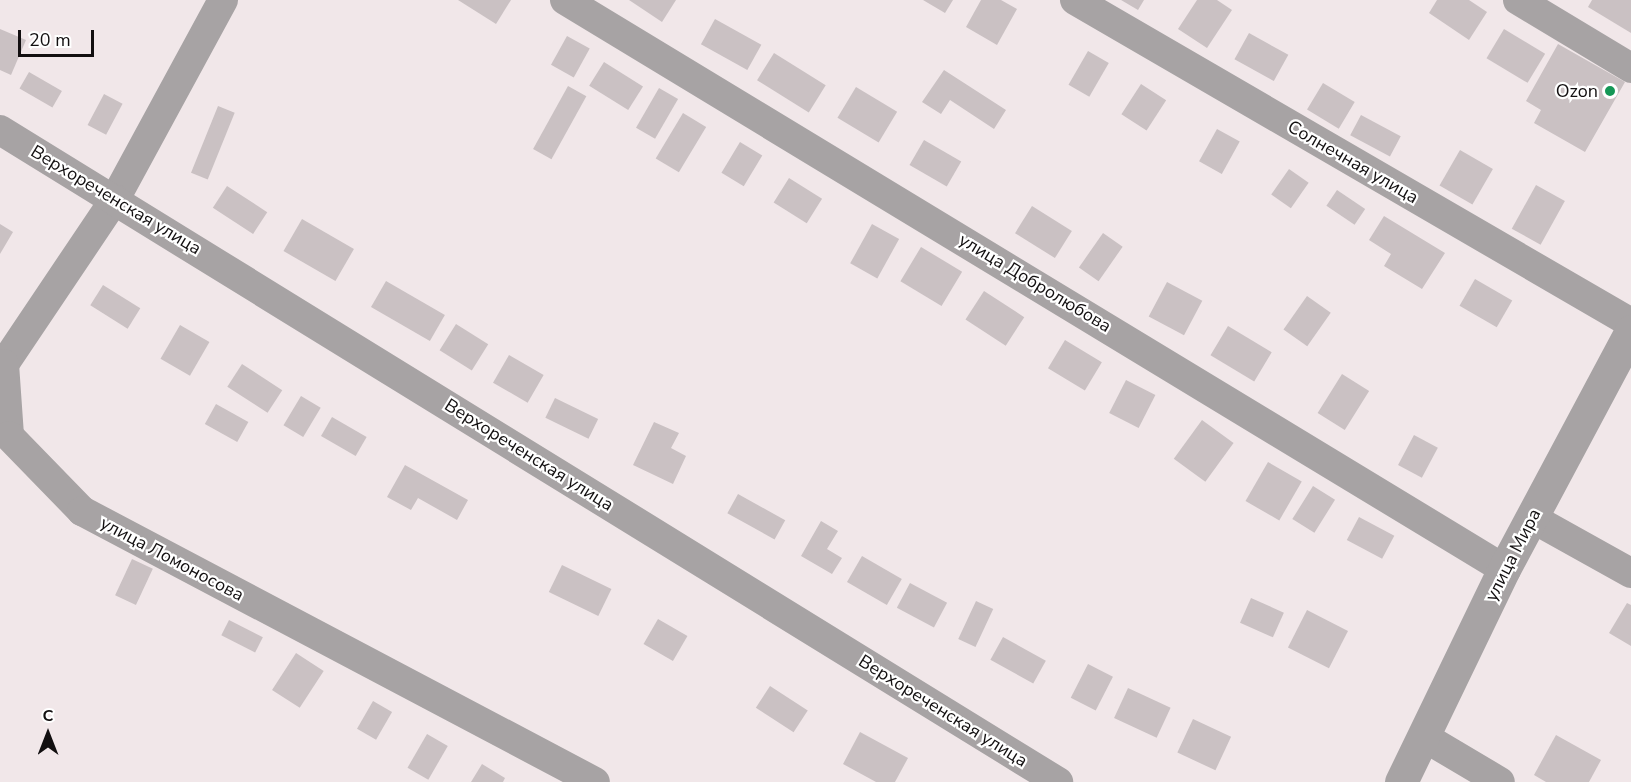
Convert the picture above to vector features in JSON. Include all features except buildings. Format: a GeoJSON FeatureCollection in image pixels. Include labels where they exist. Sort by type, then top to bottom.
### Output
{"type":"FeatureCollection","features":[{"type":"Feature","properties":{"kind":"street","name":"улица Ломоносова"},"geometry":{"type":"LineString","coordinates":[[223,0],[115,199],[4,364],[9,436],[82,512],[595,782]]}},
{"type":"Feature","properties":{"kind":"street","name":"улица Добролюбова"},"geometry":{"type":"LineString","coordinates":[[565,0],[1504,569]]}},
{"type":"Feature","properties":{"kind":"street","name":"Солнечная улица"},"geometry":{"type":"LineString","coordinates":[[1075,0],[1631,323]]}},
{"type":"Feature","properties":{"kind":"street"},"geometry":{"type":"LineString","coordinates":[[1518,0],[1631,68]]}},
{"type":"Feature","properties":{"kind":"street","name":"Верхореченская улица"},"geometry":{"type":"LineString","coordinates":[[0,130],[1058,782]]}},
{"type":"Feature","properties":{"kind":"street","name":"улица Мира"},"geometry":{"type":"LineString","coordinates":[[1401,782],[1504,569],[1631,331]]}},
{"type":"Feature","properties":{"kind":"street"},"geometry":{"type":"LineString","coordinates":[[1532,518],[1631,573]]}},
{"type":"Feature","properties":{"kind":"street"},"geometry":{"type":"LineString","coordinates":[[1424,737],[1500,782]]}},
{"type":"Feature","properties":{"kind":"place","name":"Ozon"},"geometry":{"type":"Point","coordinates":[1610,91]}}]}
